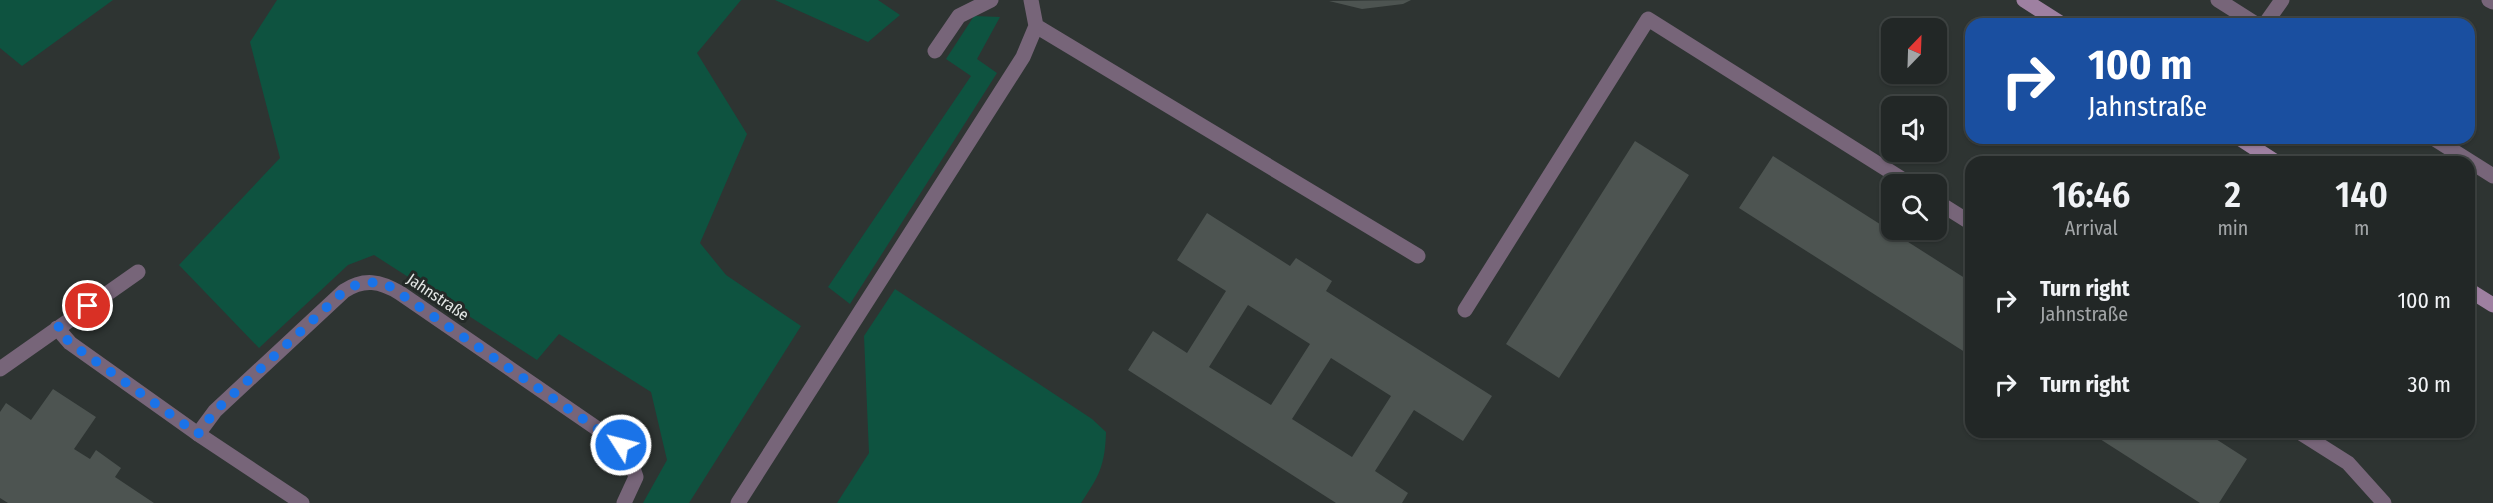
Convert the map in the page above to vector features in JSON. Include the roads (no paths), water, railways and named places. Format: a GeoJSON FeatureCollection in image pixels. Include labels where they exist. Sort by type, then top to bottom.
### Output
{"type":"FeatureCollection","features":[{"type":"Feature","properties":{"kind":"main road"},"geometry":{"type":"LineString","coordinates":[[2024,0],[2052,18]]}},
{"type":"Feature","properties":{"kind":"main road"},"geometry":{"type":"LineString","coordinates":[[2248,144],[2267,156]]}},
{"type":"Feature","properties":{"kind":"main road"},"geometry":{"type":"LineString","coordinates":[[2475,294],[2493,305]]}},
{"type":"Feature","properties":{"kind":"street"},"geometry":{"type":"LineString","coordinates":[[935,51],[959,16],[991,0]]}},
{"type":"Feature","properties":{"kind":"street"},"geometry":{"type":"LineString","coordinates":[[738,503],[1023,57],[1036,26],[1031,0]]}},
{"type":"Feature","properties":{"kind":"street"},"geometry":{"type":"LineString","coordinates":[[2218,0],[2246,18]]}},
{"type":"Feature","properties":{"kind":"street"},"geometry":{"type":"LineString","coordinates":[[2269,18],[2282,0]]}},
{"type":"Feature","properties":{"kind":"street"},"geometry":{"type":"LineString","coordinates":[[1465,310],[1648,19],[1894,174]]}},
{"type":"Feature","properties":{"kind":"street"},"geometry":{"type":"LineString","coordinates":[[1036,26],[1418,256]]}},
{"type":"Feature","properties":{"kind":"street"},"geometry":{"type":"LineString","coordinates":[[2442,144],[2461,156]]}},
{"type":"Feature","properties":{"kind":"street"},"geometry":{"type":"LineString","coordinates":[[2475,165],[2493,176]]}},
{"type":"Feature","properties":{"kind":"street"},"geometry":{"type":"LineString","coordinates":[[1947,208],[1965,219]]}},
{"type":"Feature","properties":{"kind":"street"},"geometry":{"type":"LineString","coordinates":[[0,369],[138,272]]}},
{"type":"Feature","properties":{"kind":"street","name":"Jahnstraße"},"geometry":{"type":"LineString","coordinates":[[198,434],[215,411],[344,291],[355,284],[371,281],[386,284],[400,293],[621,445],[627,452],[636,477],[624,503]]}},
{"type":"Feature","properties":{"kind":"street"},"geometry":{"type":"LineString","coordinates":[[57,328],[70,343],[198,434],[302,503]]}},
{"type":"Feature","properties":{"kind":"street"},"geometry":{"type":"LineString","coordinates":[[2308,438],[2348,463],[2384,503]]}}]}
